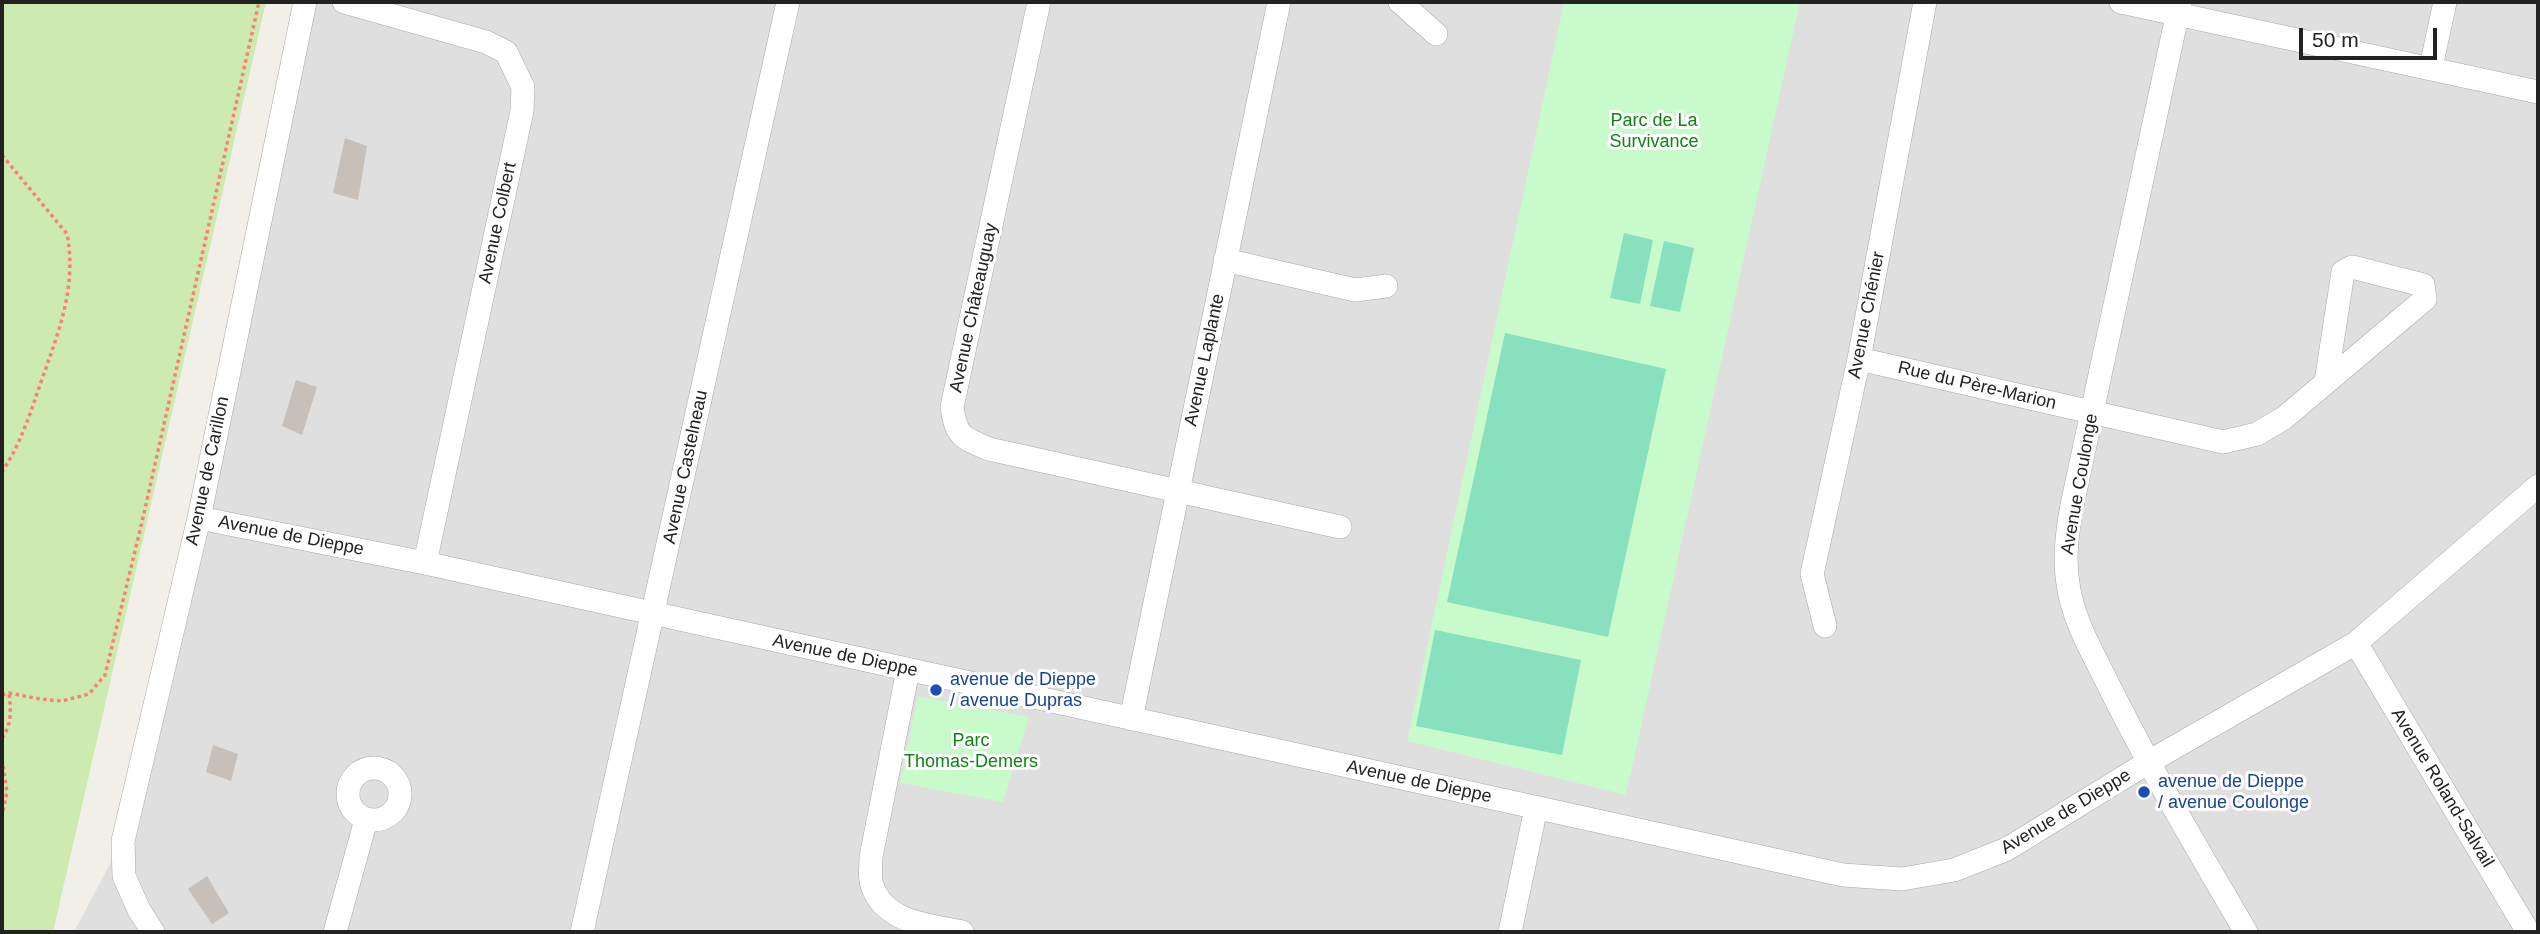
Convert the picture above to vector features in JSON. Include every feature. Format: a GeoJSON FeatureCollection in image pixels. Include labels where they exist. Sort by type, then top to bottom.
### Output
{"type":"FeatureCollection","features":[{"type":"Feature","properties":{"kind":"street","name":"Avenue de Carillon"},"geometry":{"type":"LineString","coordinates":[[153,932],[139,910],[124,876],[123,841],[199,518],[305,2]]}},
{"type":"Feature","properties":{"kind":"street","name":"Avenue Colbert"},"geometry":{"type":"LineString","coordinates":[[344,2],[486,42],[506,52],[523,87],[522,111],[425,563]]}},
{"type":"Feature","properties":{"kind":"street","name":"Avenue Castelneau"},"geometry":{"type":"LineString","coordinates":[[582,932],[788,2]]}},
{"type":"Feature","properties":{"kind":"street","name":"Avenue Châteauguay"},"geometry":{"type":"LineString","coordinates":[[1039,2],[952,407],[955,425],[960,434],[989,449],[1340,527]]}},
{"type":"Feature","properties":{"kind":"street","name":"Avenue Laplante"},"geometry":{"type":"LineString","coordinates":[[1130,719],[1279,2]]}},
{"type":"Feature","properties":{"kind":"street"},"geometry":{"type":"LineString","coordinates":[[1400,2],[1436,34]]}},
{"type":"Feature","properties":{"kind":"street","name":"Avenue Chénier"},"geometry":{"type":"LineString","coordinates":[[1825,626],[1812,573],[1859,359],[1925,2]]}},
{"type":"Feature","properties":{"kind":"street"},"geometry":{"type":"LineString","coordinates":[[2121,2],[2179,7],[2538,92]]}},
{"type":"Feature","properties":{"kind":"street"},"geometry":{"type":"LineString","coordinates":[[2431,67],[2445,2]]}},
{"type":"Feature","properties":{"kind":"street","name":"Avenue Coulonge"},"geometry":{"type":"LineString","coordinates":[[2179,7],[2067,538],[2068,586],[2075,613],[2088,644],[2147,763],[2246,932]]}},
{"type":"Feature","properties":{"kind":"street"},"geometry":{"type":"LineString","coordinates":[[1226,260],[1356,290],[1386,286]]}},
{"type":"Feature","properties":{"kind":"street","name":"Rue du Père-Marion"},"geometry":{"type":"LineString","coordinates":[[1859,359],[2223,442],[2257,435],[2284,418],[2425,299],[2423,285],[2352,267],[2343,272],[2326,382]]}},
{"type":"Feature","properties":{"kind":"street","name":"Avenue de Dieppe"},"geometry":{"type":"LineString","coordinates":[[199,518],[425,563],[1843,876],[1902,879],[1954,870],[2007,849],[2147,763],[2356,643],[2538,486]]}},
{"type":"Feature","properties":{"kind":"street","name":"Avenue Roland-Salvail"},"geometry":{"type":"LineString","coordinates":[[2356,643],[2528,932]]}},
{"type":"Feature","properties":{"kind":"street"},"geometry":{"type":"LineString","coordinates":[[908,670],[872,857],[871,884],[879,900],[898,917],[962,932]]}},
{"type":"Feature","properties":{"kind":"street"},"geometry":{"type":"LineString","coordinates":[[1510,932],[1536,808]]}},
{"type":"Feature","properties":{"kind":"street"},"geometry":{"type":"LineString","coordinates":[[335,932],[366,820]]}},
{"type":"Feature","properties":{"kind":"path"},"geometry":{"type":"LineString","coordinates":[[2,695],[9,693],[62,701],[89,694],[105,675],[259,2]]}},
{"type":"Feature","properties":{"kind":"path"},"geometry":{"type":"LineString","coordinates":[[2,155],[67,234],[70,250],[70,278],[62,327],[22,439],[2,472]]}},
{"type":"Feature","properties":{"kind":"path"},"geometry":{"type":"LineString","coordinates":[[2,738],[9,728],[9,693]]}},
{"type":"Feature","properties":{"kind":"path"},"geometry":{"type":"LineString","coordinates":[[2,759],[7,792],[2,815]]}},
{"type":"Feature","properties":{"kind":"shaded area"},"geometry":{"type":"Polygon","coordinates":[[[301,2],[2538,2],[2538,932],[74,932],[111,862],[301,2]]]}},
{"type":"Feature","properties":{"kind":"green space"},"geometry":{"type":"Polygon","coordinates":[[[2,2],[266,2],[53,932],[2,932],[2,2]]]}},
{"type":"Feature","properties":{"kind":"green space","name":"Parc de La Survivance"},"geometry":{"type":"Polygon","coordinates":[[[1564,2],[1800,2],[1626,795],[1407,741],[1564,2]]]}},
{"type":"Feature","properties":{"kind":"green space"},"geometry":{"type":"Polygon","coordinates":[[[1624,233],[1653,240],[1640,304],[1610,298],[1624,233]]]}},
{"type":"Feature","properties":{"kind":"green space"},"geometry":{"type":"Polygon","coordinates":[[[1664,241],[1694,248],[1680,312],[1650,306],[1664,241]]]}},
{"type":"Feature","properties":{"kind":"green space"},"geometry":{"type":"Polygon","coordinates":[[[1505,333],[1666,369],[1608,637],[1447,602],[1505,333]]]}},
{"type":"Feature","properties":{"kind":"green space"},"geometry":{"type":"Polygon","coordinates":[[[1435,630],[1581,660],[1562,755],[1416,726],[1435,630]]]}},
{"type":"Feature","properties":{"kind":"green space","name":"Parc Thomas-Demers"},"geometry":{"type":"Polygon","coordinates":[[[918,696],[1029,717],[1003,802],[900,783],[918,696]]]}},
{"type":"Feature","properties":{"kind":"building"},"geometry":{"type":"Polygon","coordinates":[[[345,138],[367,146],[358,200],[333,193],[345,138]]]}},
{"type":"Feature","properties":{"kind":"building"},"geometry":{"type":"Polygon","coordinates":[[[296,380],[317,387],[302,435],[282,426],[296,380]]]}},
{"type":"Feature","properties":{"kind":"building"},"geometry":{"type":"Polygon","coordinates":[[[213,745],[238,754],[231,781],[206,772],[213,745]]]}},
{"type":"Feature","properties":{"kind":"building"},"geometry":{"type":"Polygon","coordinates":[[[207,876],[229,913],[212,924],[188,889],[207,876]]]}},
{"type":"Feature","properties":{"kind":"place","name":"avenue de Dieppe / avenue Dupras"},"geometry":{"type":"Point","coordinates":[936,690]}},
{"type":"Feature","properties":{"kind":"place","name":"avenue de Dieppe / avenue Coulonge"},"geometry":{"type":"Point","coordinates":[2144,792]}}]}
